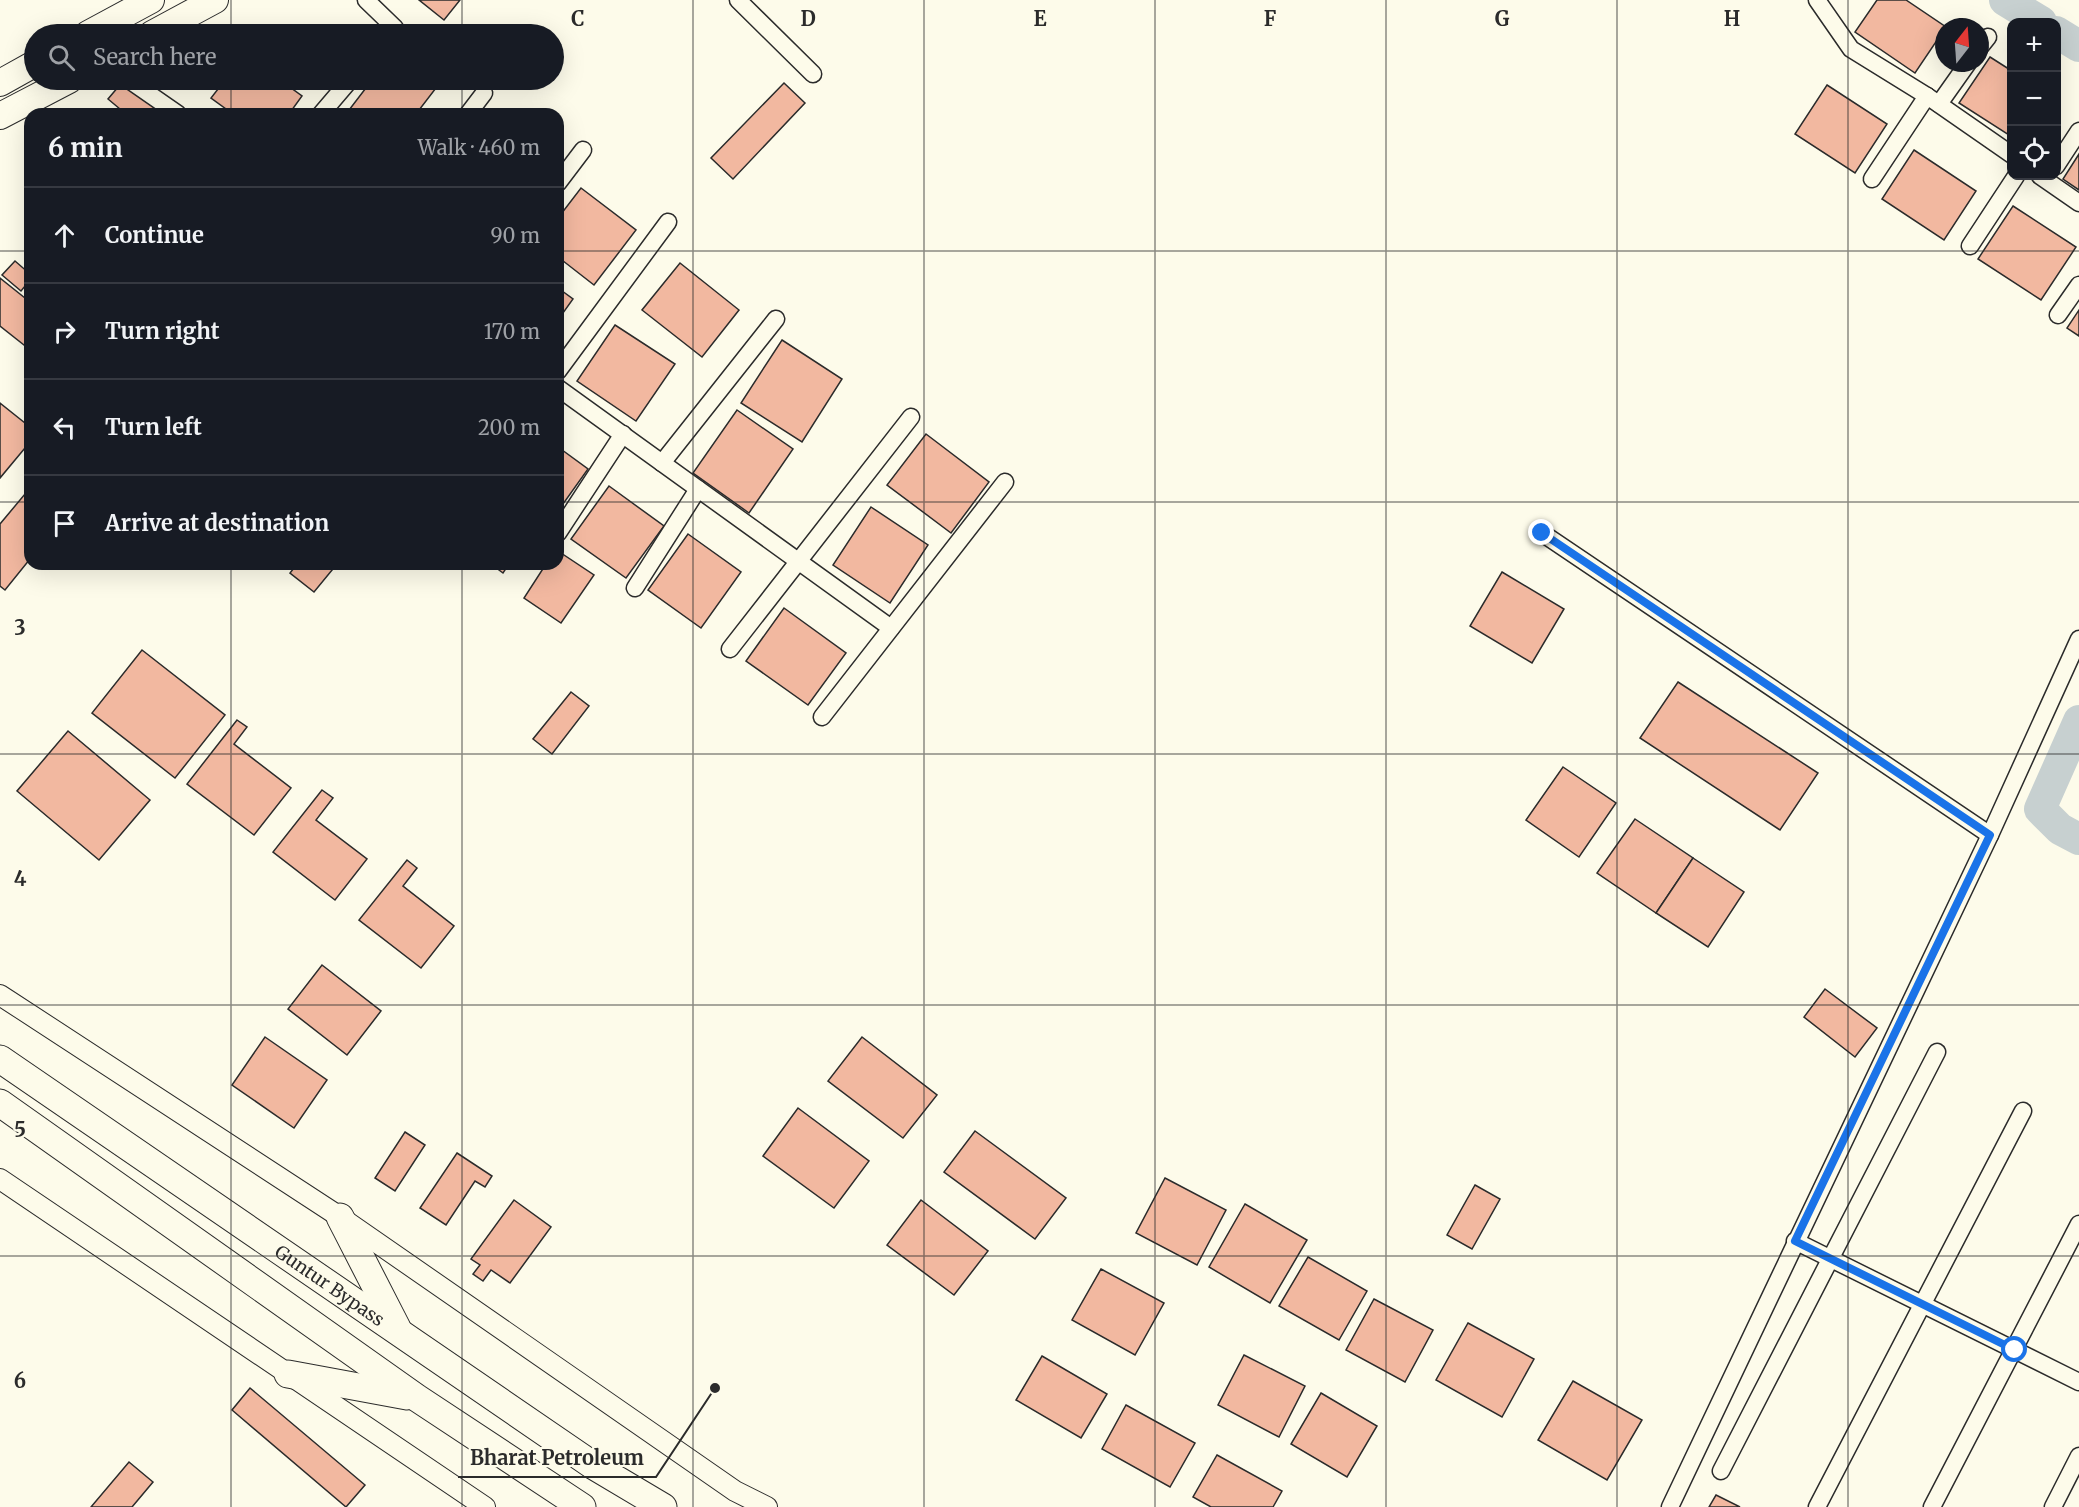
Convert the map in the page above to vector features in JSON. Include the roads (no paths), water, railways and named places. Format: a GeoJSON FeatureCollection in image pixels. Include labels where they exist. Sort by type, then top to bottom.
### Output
{"type":"FeatureCollection","features":[{"type":"Feature","properties":{"kind":"highway","name":"Guntur Bypass"},"geometry":{"type":"LineString","coordinates":[[0,1059],[594,1466],[663,1507]]}},
{"type":"Feature","properties":{"kind":"highway"},"geometry":{"type":"LineString","coordinates":[[2,1104],[417,1398],[582,1507]]}},
{"type":"Feature","properties":{"kind":"highway"},"geometry":{"type":"LineString","coordinates":[[340,1217],[398,1330]]}},
{"type":"Feature","properties":{"kind":"highway"},"geometry":{"type":"LineString","coordinates":[[288,1374],[417,1398]]}},
{"type":"Feature","properties":{"kind":"main road"},"geometry":{"type":"LineString","coordinates":[[107,24],[151,0]]}},
{"type":"Feature","properties":{"kind":"main road"},"geometry":{"type":"LineString","coordinates":[[171,24],[215,0]]}},
{"type":"Feature","properties":{"kind":"main road"},"geometry":{"type":"LineString","coordinates":[[0,83],[24,70]]}},
{"type":"Feature","properties":{"kind":"main road"},"geometry":{"type":"LineString","coordinates":[[0,116],[50,90]]}},
{"type":"Feature","properties":{"kind":"street"},"geometry":{"type":"LineString","coordinates":[[366,0],[391,24]]}},
{"type":"Feature","properties":{"kind":"street"},"geometry":{"type":"LineString","coordinates":[[738,0],[813,74]]}},
{"type":"Feature","properties":{"kind":"street"},"geometry":{"type":"LineString","coordinates":[[1817,0],[1851,49],[1933,100],[2007,152]]}},
{"type":"Feature","properties":{"kind":"street"},"geometry":{"type":"LineString","coordinates":[[1872,179],[1933,100],[1959,72]]}},
{"type":"Feature","properties":{"kind":"street"},"geometry":{"type":"LineString","coordinates":[[143,90],[169,108]]}},
{"type":"Feature","properties":{"kind":"street"},"geometry":{"type":"LineString","coordinates":[[326,108],[341,90]]}},
{"type":"Feature","properties":{"kind":"street"},"geometry":{"type":"LineString","coordinates":[[473,108],[484,93]]}},
{"type":"Feature","properties":{"kind":"street"},"geometry":{"type":"LineString","coordinates":[[2061,158],[2079,131]]}},
{"type":"Feature","properties":{"kind":"street"},"geometry":{"type":"LineString","coordinates":[[564,175],[583,150]]}},
{"type":"Feature","properties":{"kind":"street"},"geometry":{"type":"LineString","coordinates":[[1970,246],[2013,180]]}},
{"type":"Feature","properties":{"kind":"street"},"geometry":{"type":"LineString","coordinates":[[2050,180],[2079,203]]}},
{"type":"Feature","properties":{"kind":"street"},"geometry":{"type":"LineString","coordinates":[[564,363],[668,222]]}},
{"type":"Feature","properties":{"kind":"street"},"geometry":{"type":"LineString","coordinates":[[2058,315],[2079,285]]}},
{"type":"Feature","properties":{"kind":"street"},"geometry":{"type":"LineString","coordinates":[[662,463],[776,320]]}},
{"type":"Feature","properties":{"kind":"street"},"geometry":{"type":"LineString","coordinates":[[564,392],[891,628]]}},
{"type":"Feature","properties":{"kind":"street"},"geometry":{"type":"LineString","coordinates":[[730,649],[911,417]]}},
{"type":"Feature","properties":{"kind":"street"},"geometry":{"type":"LineString","coordinates":[[564,524],[623,434]]}},
{"type":"Feature","properties":{"kind":"street"},"geometry":{"type":"LineString","coordinates":[[822,717],[1005,482]]}},
{"type":"Feature","properties":{"kind":"street"},"geometry":{"type":"LineString","coordinates":[[635,588],[698,489]]}},
{"type":"Feature","properties":{"kind":"street"},"geometry":{"type":"LineString","coordinates":[[1542,533],[1990,835]]}},
{"type":"Feature","properties":{"kind":"street"},"geometry":{"type":"LineString","coordinates":[[1670,1507],[1990,835],[2079,639]]}},
{"type":"Feature","properties":{"kind":"street"},"geometry":{"type":"LineString","coordinates":[[0,995],[340,1217],[735,1491],[767,1507]]}},
{"type":"Feature","properties":{"kind":"street"},"geometry":{"type":"LineString","coordinates":[[1721,1471],[1936,1052]]}},
{"type":"Feature","properties":{"kind":"street"},"geometry":{"type":"LineString","coordinates":[[1817,1507],[2023,1111]]}},
{"type":"Feature","properties":{"kind":"street"},"geometry":{"type":"LineString","coordinates":[[0,1179],[485,1507]]}},
{"type":"Feature","properties":{"kind":"street"},"geometry":{"type":"LineString","coordinates":[[1932,1507],[2079,1224]]}},
{"type":"Feature","properties":{"kind":"street"},"geometry":{"type":"LineString","coordinates":[[1795,1241],[2079,1382]]}},
{"type":"Feature","properties":{"kind":"street"},"geometry":{"type":"LineString","coordinates":[[2053,1507],[2079,1456]]}},
{"type":"Feature","properties":{"kind":"waterway"},"geometry":{"type":"LineString","coordinates":[[2005,0],[2034,18]]}},
{"type":"Feature","properties":{"kind":"waterway"},"geometry":{"type":"LineString","coordinates":[[2061,35],[2079,46]]}},
{"type":"Feature","properties":{"kind":"waterway"},"geometry":{"type":"LineString","coordinates":[[2079,721],[2040,809],[2060,829],[2079,839]]}},
{"type":"Feature","properties":{"kind":"place","name":"Bharat Petroleum"},"geometry":{"type":"Point","coordinates":[715,1388]}}]}
